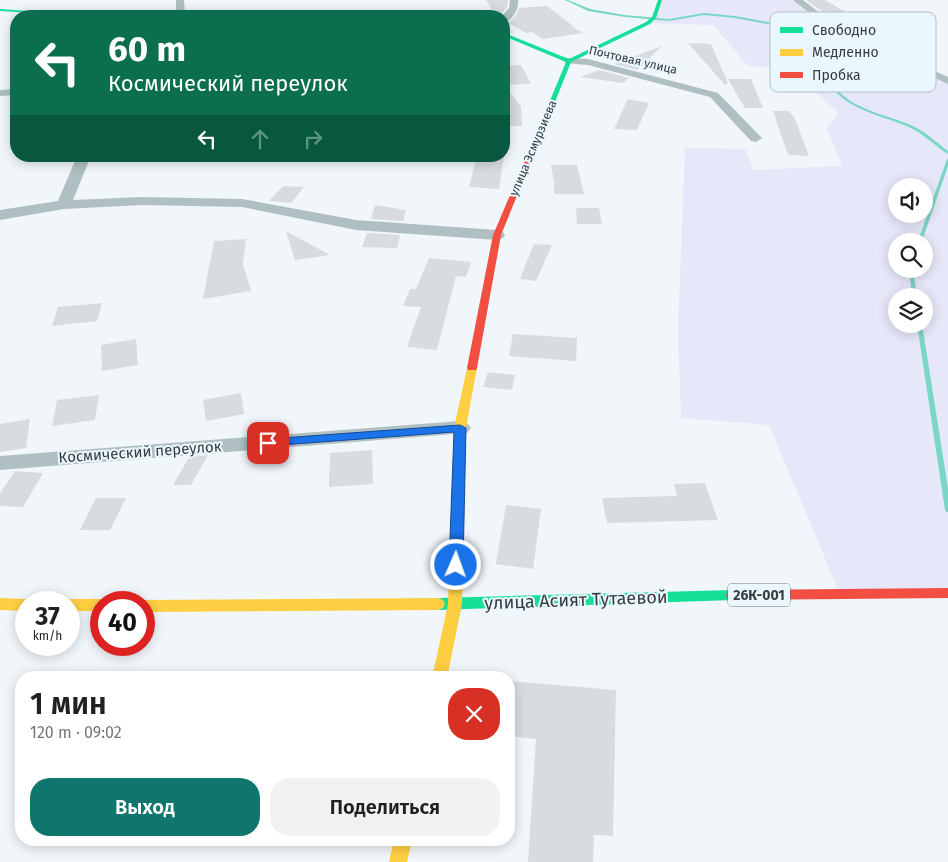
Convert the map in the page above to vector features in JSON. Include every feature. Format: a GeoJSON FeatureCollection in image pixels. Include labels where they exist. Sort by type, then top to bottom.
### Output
{"type":"FeatureCollection","features":[{"type":"Feature","properties":{"kind":"street"},"geometry":{"type":"LineString","coordinates":[[510,13],[514,8],[514,0]]}},
{"type":"Feature","properties":{"kind":"street","name":"Почтовая улица"},"geometry":{"type":"LineString","coordinates":[[569,61],[648,23],[654,18],[660,0]]}},
{"type":"Feature","properties":{"kind":"street"},"geometry":{"type":"LineString","coordinates":[[797,0],[813,12]]}},
{"type":"Feature","properties":{"kind":"street"},"geometry":{"type":"LineString","coordinates":[[510,36],[569,61]]}},
{"type":"Feature","properties":{"kind":"street","name":"Почтовая улица"},"geometry":{"type":"LineString","coordinates":[[569,61],[588,62],[714,95],[756,138]]}},
{"type":"Feature","properties":{"kind":"street","name":"улица Эсмурзиева"},"geometry":{"type":"LineString","coordinates":[[441,671],[455,604],[460,428],[497,234],[569,61]]}},
{"type":"Feature","properties":{"kind":"street"},"geometry":{"type":"LineString","coordinates":[[936,76],[948,81]]}},
{"type":"Feature","properties":{"kind":"street"},"geometry":{"type":"LineString","coordinates":[[64,205],[82,162]]}},
{"type":"Feature","properties":{"kind":"street"},"geometry":{"type":"LineString","coordinates":[[0,214],[64,205],[142,201],[242,203],[356,225],[497,234]]}},
{"type":"Feature","properties":{"kind":"street","name":"Космический переулок"},"geometry":{"type":"LineString","coordinates":[[0,463],[460,428]]}},
{"type":"Feature","properties":{"kind":"street","name":"улица Асият Тутаевой"},"geometry":{"type":"LineString","coordinates":[[155,606],[455,604],[670,596],[948,594]]}},
{"type":"Feature","properties":{"kind":"street"},"geometry":{"type":"LineString","coordinates":[[0,604],[15,605]]}},
{"type":"Feature","properties":{"kind":"street"},"geometry":{"type":"LineString","coordinates":[[398,862],[402,846]]}},
{"type":"Feature","properties":{"kind":"shaded area"},"geometry":{"type":"Polygon","coordinates":[[[660,0],[797,0],[813,12],[770,12],[770,68],[748,66],[713,25],[648,23],[660,0]]]}},
{"type":"Feature","properties":{"kind":"shaded area"},"geometry":{"type":"Polygon","coordinates":[[[936,76],[948,81],[948,593],[840,594],[769,425],[681,418],[678,330],[685,148],[746,149],[753,170],[842,166],[827,128],[839,113],[815,92],[936,92],[936,76]]]}},
{"type":"Feature","properties":{"kind":"building"},"geometry":{"type":"Polygon","coordinates":[[[486,0],[508,0],[505,10],[492,10],[486,0]]]}},
{"type":"Feature","properties":{"kind":"building"},"geometry":{"type":"Polygon","coordinates":[[[806,0],[825,0],[846,12],[823,12],[806,0]]]}},
{"type":"Feature","properties":{"kind":"building"},"geometry":{"type":"Polygon","coordinates":[[[547,6],[573,26],[571,26],[583,33],[542,39],[532,32],[526,33],[510,24],[519,8],[547,6]]]}},
{"type":"Feature","properties":{"kind":"building"},"geometry":{"type":"Polygon","coordinates":[[[688,43],[711,44],[728,83],[725,85],[688,43]]]}},
{"type":"Feature","properties":{"kind":"building"},"geometry":{"type":"Polygon","coordinates":[[[662,46],[637,70],[614,64],[662,46]]]}},
{"type":"Feature","properties":{"kind":"building"},"geometry":{"type":"Polygon","coordinates":[[[521,65],[531,84],[510,85],[510,66],[521,65]]]}},
{"type":"Feature","properties":{"kind":"building"},"geometry":{"type":"Polygon","coordinates":[[[599,70],[629,78],[623,83],[580,77],[599,70]]]}},
{"type":"Feature","properties":{"kind":"building"},"geometry":{"type":"Polygon","coordinates":[[[728,79],[751,79],[763,108],[745,108],[728,79]]]}},
{"type":"Feature","properties":{"kind":"building"},"geometry":{"type":"Polygon","coordinates":[[[510,92],[521,106],[522,126],[510,126],[510,92]]]}},
{"type":"Feature","properties":{"kind":"building"},"geometry":{"type":"Polygon","coordinates":[[[628,99],[649,103],[637,130],[614,129],[628,99]]]}},
{"type":"Feature","properties":{"kind":"building"},"geometry":{"type":"Polygon","coordinates":[[[773,111],[789,111],[795,119],[809,156],[788,155],[773,111]]]}},
{"type":"Feature","properties":{"kind":"building"},"geometry":{"type":"Polygon","coordinates":[[[475,162],[503,162],[499,189],[469,187],[475,162]]]}},
{"type":"Feature","properties":{"kind":"building"},"geometry":{"type":"Polygon","coordinates":[[[551,165],[577,165],[584,194],[554,194],[551,165]]]}},
{"type":"Feature","properties":{"kind":"building"},"geometry":{"type":"Polygon","coordinates":[[[283,186],[304,187],[291,203],[269,201],[283,186]]]}},
{"type":"Feature","properties":{"kind":"building"},"geometry":{"type":"Polygon","coordinates":[[[375,205],[406,210],[403,221],[371,219],[375,205]]]}},
{"type":"Feature","properties":{"kind":"building"},"geometry":{"type":"Polygon","coordinates":[[[576,208],[599,208],[602,224],[577,224],[576,208]]]}},
{"type":"Feature","properties":{"kind":"building"},"geometry":{"type":"Polygon","coordinates":[[[286,231],[330,255],[295,260],[286,231]]]}},
{"type":"Feature","properties":{"kind":"building"},"geometry":{"type":"Polygon","coordinates":[[[367,233],[400,235],[397,248],[362,247],[367,233]]]}},
{"type":"Feature","properties":{"kind":"building"},"geometry":{"type":"Polygon","coordinates":[[[246,239],[243,264],[251,291],[203,299],[214,241],[246,239]]]}},
{"type":"Feature","properties":{"kind":"building"},"geometry":{"type":"Polygon","coordinates":[[[534,244],[552,245],[536,281],[520,279],[534,244]]]}},
{"type":"Feature","properties":{"kind":"building"},"geometry":{"type":"Polygon","coordinates":[[[429,258],[471,262],[466,277],[456,276],[437,350],[407,347],[421,307],[403,306],[410,289],[416,289],[429,258]]]}},
{"type":"Feature","properties":{"kind":"building"},"geometry":{"type":"Polygon","coordinates":[[[102,303],[97,321],[52,326],[58,307],[102,303]]]}},
{"type":"Feature","properties":{"kind":"building"},"geometry":{"type":"Polygon","coordinates":[[[513,334],[577,338],[576,361],[509,356],[513,334]]]}},
{"type":"Feature","properties":{"kind":"building"},"geometry":{"type":"Polygon","coordinates":[[[136,339],[138,365],[102,371],[101,345],[136,339]]]}},
{"type":"Feature","properties":{"kind":"building"},"geometry":{"type":"Polygon","coordinates":[[[488,372],[515,375],[512,390],[483,387],[488,372]]]}},
{"type":"Feature","properties":{"kind":"building"},"geometry":{"type":"Polygon","coordinates":[[[241,393],[244,414],[206,421],[203,400],[241,393]]]}},
{"type":"Feature","properties":{"kind":"building"},"geometry":{"type":"Polygon","coordinates":[[[99,395],[95,420],[52,426],[57,400],[99,395]]]}},
{"type":"Feature","properties":{"kind":"building"},"geometry":{"type":"Polygon","coordinates":[[[30,419],[26,448],[0,452],[0,424],[30,419]]]}},
{"type":"Feature","properties":{"kind":"building"},"geometry":{"type":"Polygon","coordinates":[[[372,450],[373,484],[329,487],[330,453],[372,450]]]}},
{"type":"Feature","properties":{"kind":"building"},"geometry":{"type":"Polygon","coordinates":[[[208,455],[191,485],[173,485],[189,457],[208,455]]]}},
{"type":"Feature","properties":{"kind":"building"},"geometry":{"type":"Polygon","coordinates":[[[15,471],[43,473],[23,507],[0,506],[0,493],[15,471]]]}},
{"type":"Feature","properties":{"kind":"building"},"geometry":{"type":"Polygon","coordinates":[[[705,483],[718,520],[607,523],[602,498],[677,496],[674,484],[705,483]]]}},
{"type":"Feature","properties":{"kind":"building"},"geometry":{"type":"Polygon","coordinates":[[[96,498],[126,498],[110,530],[80,530],[96,498]]]}},
{"type":"Feature","properties":{"kind":"building"},"geometry":{"type":"Polygon","coordinates":[[[506,505],[541,509],[533,569],[496,564],[506,505]]]}},
{"type":"Feature","properties":{"kind":"building"},"geometry":{"type":"Polygon","coordinates":[[[515,682],[616,690],[613,836],[594,835],[593,862],[528,862],[536,739],[515,737],[515,682]]]}},
{"type":"Feature","properties":{"kind":"waterway"},"geometry":{"type":"LineString","coordinates":[[566,0],[589,10],[625,16],[669,20],[704,14],[770,24]]}},
{"type":"Feature","properties":{"kind":"waterway"},"geometry":{"type":"LineString","coordinates":[[838,92],[858,106],[914,128],[948,153]]}},
{"type":"Feature","properties":{"kind":"waterway"},"geometry":{"type":"LineString","coordinates":[[923,233],[948,160]]}},
{"type":"Feature","properties":{"kind":"waterway"},"geometry":{"type":"LineString","coordinates":[[912,278],[914,288]]}},
{"type":"Feature","properties":{"kind":"waterway"},"geometry":{"type":"LineString","coordinates":[[920,333],[948,510]]}},
{"type":"Feature","properties":{"kind":"traffic: fast"},"geometry":{"type":"LineString","coordinates":[[569,61],[648,23],[654,18],[660,0]]}},
{"type":"Feature","properties":{"kind":"traffic: fast"},"geometry":{"type":"LineString","coordinates":[[0,10],[10,11]]}},
{"type":"Feature","properties":{"kind":"traffic: fast"},"geometry":{"type":"LineString","coordinates":[[510,36],[569,61]]}},
{"type":"Feature","properties":{"kind":"traffic: fast"},"geometry":{"type":"LineString","coordinates":[[540,132],[569,61]]}},
{"type":"Feature","properties":{"kind":"traffic: fast"},"geometry":{"type":"LineString","coordinates":[[438,604],[733,595]]}},
{"type":"Feature","properties":{"kind":"traffic: slow"},"geometry":{"type":"LineString","coordinates":[[441,671],[455,604],[460,428],[472,368]]}},
{"type":"Feature","properties":{"kind":"traffic: slow"},"geometry":{"type":"LineString","coordinates":[[0,604],[15,605]]}},
{"type":"Feature","properties":{"kind":"traffic: slow"},"geometry":{"type":"LineString","coordinates":[[155,606],[438,604]]}},
{"type":"Feature","properties":{"kind":"traffic: slow"},"geometry":{"type":"LineString","coordinates":[[80,605],[90,605]]}},
{"type":"Feature","properties":{"kind":"traffic: slow"},"geometry":{"type":"LineString","coordinates":[[398,862],[402,846]]}},
{"type":"Feature","properties":{"kind":"traffic: jam"},"geometry":{"type":"LineString","coordinates":[[472,368],[497,235],[540,132]]}},
{"type":"Feature","properties":{"kind":"traffic: jam"},"geometry":{"type":"LineString","coordinates":[[733,595],[948,593]]}},
{"type":"Feature","properties":{"kind":"route"},"geometry":{"type":"LineString","coordinates":[[268,443],[460,428],[456,565]]}}]}
